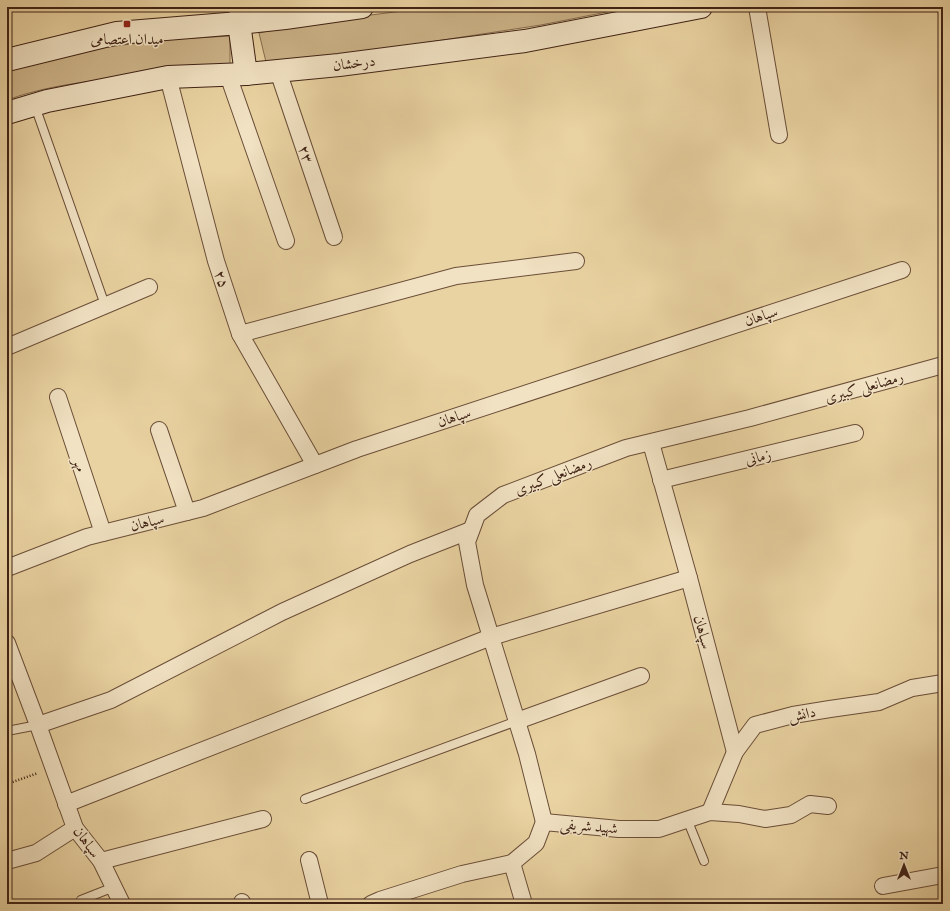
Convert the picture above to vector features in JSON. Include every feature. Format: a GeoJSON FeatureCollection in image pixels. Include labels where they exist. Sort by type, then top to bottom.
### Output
{"type":"FeatureCollection","features":[{"type":"Feature","properties":{"kind":"main road"},"geometry":{"type":"LineString","coordinates":[[7,60],[117,33],[238,15],[285,18],[362,7]]}},
{"type":"Feature","properties":{"kind":"main road","name":"درخشان"},"geometry":{"type":"LineString","coordinates":[[7,114],[47,101],[168,77],[237,74],[340,65],[525,41],[701,7]]}},
{"type":"Feature","properties":{"kind":"main road"},"geometry":{"type":"LineString","coordinates":[[237,74],[238,15]]}},
{"type":"Feature","properties":{"kind":"street"},"geometry":{"type":"LineString","coordinates":[[757,7],[779,135]]}},
{"type":"Feature","properties":{"kind":"street","name":"۲۳"},"geometry":{"type":"LineString","coordinates":[[278,71],[334,237]]}},
{"type":"Feature","properties":{"kind":"street"},"geometry":{"type":"LineString","coordinates":[[237,74],[286,241]]}},
{"type":"Feature","properties":{"kind":"street","name":"۲۵"},"geometry":{"type":"LineString","coordinates":[[168,77],[216,261],[240,334],[315,465]]}},
{"type":"Feature","properties":{"kind":"street"},"geometry":{"type":"LineString","coordinates":[[240,334],[456,276],[576,261]]}},
{"type":"Feature","properties":{"kind":"street","name":"سپاهان"},"geometry":{"type":"LineString","coordinates":[[7,568],[87,537],[203,508],[357,449],[902,270]]}},
{"type":"Feature","properties":{"kind":"street"},"geometry":{"type":"LineString","coordinates":[[7,347],[149,287]]}},
{"type":"Feature","properties":{"kind":"street","name":"رمضانعلی کبیری"},"geometry":{"type":"LineString","coordinates":[[544,822],[527,754],[475,585],[467,542],[477,515],[503,496],[626,448],[750,418],[943,365]]}},
{"type":"Feature","properties":{"kind":"street","name":"مهر"},"geometry":{"type":"LineString","coordinates":[[58,397],[102,533]]}},
{"type":"Feature","properties":{"kind":"street"},"geometry":{"type":"LineString","coordinates":[[159,430],[187,512]]}},
{"type":"Feature","properties":{"kind":"street","name":"زمانی"},"geometry":{"type":"LineString","coordinates":[[661,480],[854,433]]}},
{"type":"Feature","properties":{"kind":"street","name":"سپاهان"},"geometry":{"type":"LineString","coordinates":[[650,443],[689,578],[735,752]]}},
{"type":"Feature","properties":{"kind":"street"},"geometry":{"type":"LineString","coordinates":[[38,724],[111,700],[282,612],[410,554],[472,530]]}},
{"type":"Feature","properties":{"kind":"street"},"geometry":{"type":"LineString","coordinates":[[66,804],[491,637],[689,578]]}},
{"type":"Feature","properties":{"kind":"street","name":"سپاهان"},"geometry":{"type":"LineString","coordinates":[[7,643],[75,828],[101,861],[122,904]]}},
{"type":"Feature","properties":{"kind":"street"},"geometry":{"type":"LineString","coordinates":[[517,721],[641,676]]}},
{"type":"Feature","properties":{"kind":"street","name":"دانش"},"geometry":{"type":"LineString","coordinates":[[710,812],[735,752],[755,726],[793,715],[830,708],[879,702],[912,688],[943,683]]}},
{"type":"Feature","properties":{"kind":"street","name":"شهید شریفی"},"geometry":{"type":"LineString","coordinates":[[378,902],[462,874],[512,863],[536,843],[544,822],[619,829],[659,829],[710,812],[739,814],[765,819],[791,815],[810,804],[828,806]]}},
{"type":"Feature","properties":{"kind":"street"},"geometry":{"type":"LineString","coordinates":[[101,861],[263,819]]}},
{"type":"Feature","properties":{"kind":"street"},"geometry":{"type":"LineString","coordinates":[[7,861],[36,853],[75,828]]}},
{"type":"Feature","properties":{"kind":"street"},"geometry":{"type":"LineString","coordinates":[[309,860],[320,904]]}},
{"type":"Feature","properties":{"kind":"street"},"geometry":{"type":"LineString","coordinates":[[512,863],[524,904]]}},
{"type":"Feature","properties":{"kind":"street"},"geometry":{"type":"LineString","coordinates":[[883,886],[943,875]]}},
{"type":"Feature","properties":{"kind":"lane"},"geometry":{"type":"LineString","coordinates":[[34,105],[106,305]]}},
{"type":"Feature","properties":{"kind":"lane"},"geometry":{"type":"LineString","coordinates":[[305,799],[517,721]]}},
{"type":"Feature","properties":{"kind":"lane"},"geometry":{"type":"LineString","coordinates":[[7,731],[38,724]]}},
{"type":"Feature","properties":{"kind":"lane"},"geometry":{"type":"LineString","coordinates":[[687,819],[704,861]]}},
{"type":"Feature","properties":{"kind":"lane"},"geometry":{"type":"LineString","coordinates":[[81,900],[114,887]]}},
{"type":"Feature","properties":{"kind":"path"},"geometry":{"type":"LineString","coordinates":[[7,784],[53,767]]}},
{"type":"Feature","properties":{"kind":"shaded area"},"geometry":{"type":"Polygon","coordinates":[[[433,7],[632,7],[541,25],[358,53],[266,62],[259,33],[294,25],[433,7]]]}},
{"type":"Feature","properties":{"kind":"shaded area"},"geometry":{"type":"Polygon","coordinates":[[[230,36],[230,67],[76,83],[53,87],[7,100],[7,71],[94,49],[159,40],[230,36]]]}},
{"type":"Feature","properties":{"kind":"place","name":"میدان اعتصامی"},"geometry":{"type":"Point","coordinates":[127,24]}}]}
